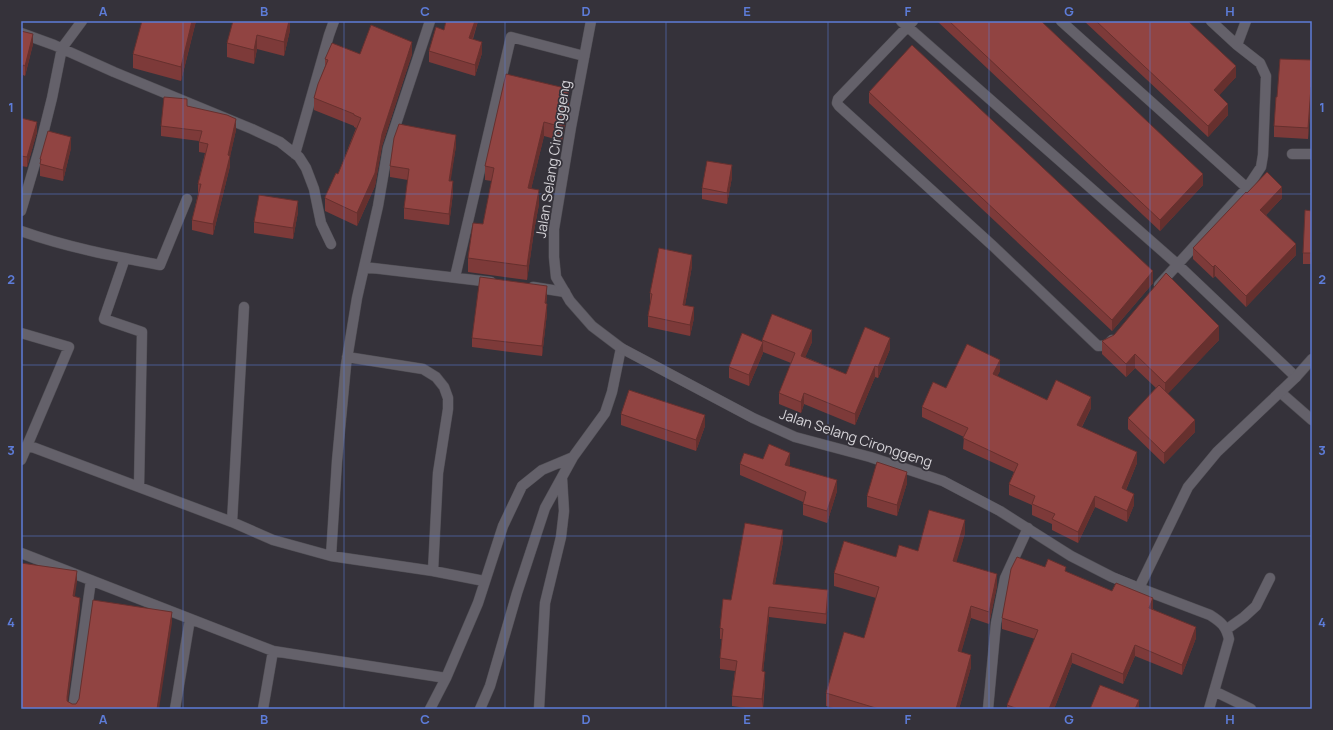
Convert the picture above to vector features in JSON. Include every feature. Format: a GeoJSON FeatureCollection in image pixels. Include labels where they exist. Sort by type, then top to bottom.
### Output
{"type":"FeatureCollection","features":[{"type":"Feature","properties":{"kind":"street"},"geometry":{"type":"LineString","coordinates":[[21,211],[39,150],[52,98],[62,48],[82,21]]}},
{"type":"Feature","properties":{"kind":"street"},"geometry":{"type":"LineString","coordinates":[[295,154],[334,21]]}},
{"type":"Feature","properties":{"kind":"street"},"geometry":{"type":"LineString","coordinates":[[331,556],[337,461],[347,357],[357,298],[378,206],[388,148],[430,21]]}},
{"type":"Feature","properties":{"kind":"street","name":"Jalan Selang Cironggeng"},"geometry":{"type":"LineString","coordinates":[[591,21],[554,229],[554,257],[556,277],[570,301],[592,326],[621,348],[753,418],[795,437],[870,457],[943,481],[1000,511],[1071,556],[1112,577],[1210,615],[1220,621],[1227,629]]}},
{"type":"Feature","properties":{"kind":"street"},"geometry":{"type":"LineString","coordinates":[[1061,21],[1247,188]]}},
{"type":"Feature","properties":{"kind":"street"},"geometry":{"type":"LineString","coordinates":[[1152,293],[1247,188],[1261,167],[1263,155],[1266,76],[1260,63],[1236,45],[1211,21]]}},
{"type":"Feature","properties":{"kind":"street"},"geometry":{"type":"LineString","coordinates":[[1236,45],[1246,21]]}},
{"type":"Feature","properties":{"kind":"street"},"geometry":{"type":"LineString","coordinates":[[1118,332],[1109,344],[1098,346],[993,246],[839,106],[837,103],[838,99],[907,23],[1177,264],[1296,377]]}},
{"type":"Feature","properties":{"kind":"street"},"geometry":{"type":"LineString","coordinates":[[21,33],[62,48],[121,75],[280,142],[299,157],[306,168],[314,189],[321,223],[331,244]]}},
{"type":"Feature","properties":{"kind":"street"},"geometry":{"type":"LineString","coordinates":[[455,277],[511,36],[584,56]]}},
{"type":"Feature","properties":{"kind":"street"},"geometry":{"type":"LineString","coordinates":[[1292,154],[1312,154]]}},
{"type":"Feature","properties":{"kind":"street"},"geometry":{"type":"LineString","coordinates":[[21,231],[83,249],[160,265],[187,198]]}},
{"type":"Feature","properties":{"kind":"street"},"geometry":{"type":"LineString","coordinates":[[124,258],[104,318],[142,332],[139,487]]}},
{"type":"Feature","properties":{"kind":"street"},"geometry":{"type":"LineString","coordinates":[[364,266],[502,283]]}},
{"type":"Feature","properties":{"kind":"street"},"geometry":{"type":"LineString","coordinates":[[526,286],[565,292]]}},
{"type":"Feature","properties":{"kind":"street"},"geometry":{"type":"LineString","coordinates":[[232,522],[244,307]]}},
{"type":"Feature","properties":{"kind":"street"},"geometry":{"type":"LineString","coordinates":[[21,333],[69,347],[21,460]]}},
{"type":"Feature","properties":{"kind":"street"},"geometry":{"type":"LineString","coordinates":[[480,709],[490,686],[517,593],[545,508],[573,457],[605,413],[612,392],[621,348]]}},
{"type":"Feature","properties":{"kind":"street"},"geometry":{"type":"LineString","coordinates":[[347,357],[423,369],[436,377],[444,387],[448,398],[448,409],[438,474],[433,571]]}},
{"type":"Feature","properties":{"kind":"street"},"geometry":{"type":"LineString","coordinates":[[1138,588],[1188,487],[1217,452],[1296,377],[1312,359]]}},
{"type":"Feature","properties":{"kind":"street"},"geometry":{"type":"LineString","coordinates":[[1280,392],[1312,420]]}},
{"type":"Feature","properties":{"kind":"street"},"geometry":{"type":"LineString","coordinates":[[27,445],[232,522],[273,540],[331,556],[433,571],[484,581]]}},
{"type":"Feature","properties":{"kind":"street"},"geometry":{"type":"LineString","coordinates":[[430,709],[446,678],[478,603],[503,526],[522,486],[542,470],[573,457]]}},
{"type":"Feature","properties":{"kind":"street"},"geometry":{"type":"LineString","coordinates":[[539,709],[545,603],[561,537],[564,511],[562,478]]}},
{"type":"Feature","properties":{"kind":"street"},"geometry":{"type":"LineString","coordinates":[[988,709],[996,623],[1005,578],[1028,528]]}},
{"type":"Feature","properties":{"kind":"street"},"geometry":{"type":"LineString","coordinates":[[21,553],[273,651],[446,678]]}},
{"type":"Feature","properties":{"kind":"street"},"geometry":{"type":"LineString","coordinates":[[1209,709],[1230,639],[1227,629],[1256,606],[1270,578]]}},
{"type":"Feature","properties":{"kind":"street"},"geometry":{"type":"LineString","coordinates":[[73,709],[91,580]]}},
{"type":"Feature","properties":{"kind":"street"},"geometry":{"type":"LineString","coordinates":[[175,709],[190,619]]}},
{"type":"Feature","properties":{"kind":"street"},"geometry":{"type":"LineString","coordinates":[[263,709],[273,651]]}},
{"type":"Feature","properties":{"kind":"street"},"geometry":{"type":"LineString","coordinates":[[1214,691],[1251,709]]}},
{"type":"Feature","properties":{"kind":"building"},"geometry":{"type":"Polygon","coordinates":[[[142,21],[192,21],[181,67],[133,54],[142,21]]]}},
{"type":"Feature","properties":{"kind":"building"},"geometry":{"type":"Polygon","coordinates":[[[233,21],[289,21],[284,42],[257,35],[254,50],[227,43],[233,21]]]}},
{"type":"Feature","properties":{"kind":"building"},"geometry":{"type":"Polygon","coordinates":[[[446,21],[475,21],[469,38],[482,42],[475,65],[429,51],[436,27],[444,30],[446,21]]]}},
{"type":"Feature","properties":{"kind":"building"},"geometry":{"type":"Polygon","coordinates":[[[949,21],[1041,21],[1203,174],[1160,220],[949,21]]]}},
{"type":"Feature","properties":{"kind":"building"},"geometry":{"type":"Polygon","coordinates":[[[1096,21],[1188,21],[1236,66],[1214,90],[1228,104],[1208,126],[1096,21]]]}},
{"type":"Feature","properties":{"kind":"building"},"geometry":{"type":"Polygon","coordinates":[[[371,25],[412,42],[382,134],[375,173],[357,213],[325,197],[336,173],[338,174],[361,118],[314,98],[328,60],[325,59],[332,43],[360,54],[371,25]]]}},
{"type":"Feature","properties":{"kind":"building"},"geometry":{"type":"Polygon","coordinates":[[[21,31],[33,34],[25,66],[23,65],[21,73],[21,31]]]}},
{"type":"Feature","properties":{"kind":"building"},"geometry":{"type":"Polygon","coordinates":[[[912,45],[1153,271],[1112,320],[869,92],[912,45]]]}},
{"type":"Feature","properties":{"kind":"building"},"geometry":{"type":"Polygon","coordinates":[[[1280,59],[1312,60],[1312,87],[1308,128],[1274,126],[1280,59]]]}},
{"type":"Feature","properties":{"kind":"building"},"geometry":{"type":"Polygon","coordinates":[[[506,74],[569,89],[562,127],[544,122],[528,188],[539,190],[527,266],[468,258],[473,223],[483,224],[494,168],[485,166],[506,74]]]}},
{"type":"Feature","properties":{"kind":"building"},"geometry":{"type":"Polygon","coordinates":[[[164,97],[187,99],[187,106],[227,115],[236,119],[228,155],[230,156],[213,224],[192,220],[201,184],[198,184],[208,144],[199,142],[202,131],[161,126],[164,97]]]}},
{"type":"Feature","properties":{"kind":"building"},"geometry":{"type":"Polygon","coordinates":[[[21,118],[37,122],[27,157],[21,156],[21,118]]]}},
{"type":"Feature","properties":{"kind":"building"},"geometry":{"type":"Polygon","coordinates":[[[399,124],[456,135],[449,181],[453,181],[449,214],[404,208],[409,169],[390,166],[394,138],[399,124]]]}},
{"type":"Feature","properties":{"kind":"building"},"geometry":{"type":"Polygon","coordinates":[[[48,131],[71,137],[63,170],[40,164],[48,131]]]}},
{"type":"Feature","properties":{"kind":"building"},"geometry":{"type":"Polygon","coordinates":[[[707,161],[732,165],[727,193],[702,188],[707,161]]]}},
{"type":"Feature","properties":{"kind":"building"},"geometry":{"type":"Polygon","coordinates":[[[1267,172],[1282,187],[1260,210],[1296,244],[1246,296],[1215,265],[1213,267],[1193,248],[1267,172]]]}},
{"type":"Feature","properties":{"kind":"building"},"geometry":{"type":"Polygon","coordinates":[[[259,195],[298,201],[293,228],[254,222],[259,195]]]}},
{"type":"Feature","properties":{"kind":"building"},"geometry":{"type":"Polygon","coordinates":[[[1305,210],[1312,211],[1312,253],[1303,253],[1305,210]]]}},
{"type":"Feature","properties":{"kind":"building"},"geometry":{"type":"Polygon","coordinates":[[[659,248],[692,255],[683,305],[694,307],[690,325],[648,316],[652,294],[650,293],[659,248]]]}},
{"type":"Feature","properties":{"kind":"building"},"geometry":{"type":"Polygon","coordinates":[[[1166,273],[1219,326],[1165,383],[1135,354],[1126,364],[1102,341],[1114,335],[1166,273]]]}},
{"type":"Feature","properties":{"kind":"building"},"geometry":{"type":"Polygon","coordinates":[[[480,277],[547,286],[545,303],[547,304],[542,346],[472,338],[480,277]]]}},
{"type":"Feature","properties":{"kind":"building"},"geometry":{"type":"Polygon","coordinates":[[[772,314],[812,330],[801,356],[846,374],[865,327],[890,338],[878,367],[875,366],[855,414],[804,393],[801,402],[779,393],[795,353],[762,340],[772,314]]]}},
{"type":"Feature","properties":{"kind":"building"},"geometry":{"type":"Polygon","coordinates":[[[742,333],[763,342],[749,375],[729,367],[742,333]]]}},
{"type":"Feature","properties":{"kind":"building"},"geometry":{"type":"Polygon","coordinates":[[[967,344],[1000,360],[993,374],[1047,400],[1056,380],[1091,397],[1077,425],[1137,452],[1122,488],[1134,494],[1127,511],[1095,496],[1078,532],[1052,519],[1055,514],[1032,504],[1035,496],[1009,484],[1018,464],[963,438],[968,428],[922,407],[933,382],[946,388],[967,344]]]}},
{"type":"Feature","properties":{"kind":"building"},"geometry":{"type":"Polygon","coordinates":[[[1159,385],[1195,420],[1164,453],[1128,418],[1159,385]]]}},
{"type":"Feature","properties":{"kind":"building"},"geometry":{"type":"Polygon","coordinates":[[[629,390],[705,415],[696,440],[621,414],[629,390]]]}},
{"type":"Feature","properties":{"kind":"building"},"geometry":{"type":"Polygon","coordinates":[[[769,444],[790,453],[785,465],[837,480],[827,511],[803,504],[806,492],[740,464],[744,453],[763,459],[769,444]]]}},
{"type":"Feature","properties":{"kind":"building"},"geometry":{"type":"Polygon","coordinates":[[[877,462],[907,472],[897,505],[867,496],[877,462]]]}},
{"type":"Feature","properties":{"kind":"building"},"geometry":{"type":"Polygon","coordinates":[[[929,510],[965,520],[953,561],[997,574],[989,612],[971,606],[958,651],[971,655],[956,709],[879,709],[826,693],[844,632],[864,638],[879,587],[834,573],[844,541],[896,557],[899,545],[918,551],[929,510]]]}},
{"type":"Feature","properties":{"kind":"building"},"geometry":{"type":"Polygon","coordinates":[[[745,523],[783,530],[773,584],[828,590],[826,614],[769,607],[762,671],[765,672],[762,699],[732,696],[737,661],[720,658],[723,629],[720,628],[723,599],[731,600],[745,523]]]}},
{"type":"Feature","properties":{"kind":"building"},"geometry":{"type":"Polygon","coordinates":[[[1017,557],[1045,567],[1048,559],[1066,567],[1065,571],[1112,591],[1116,583],[1153,598],[1149,608],[1196,627],[1182,665],[1135,645],[1123,674],[1072,653],[1049,709],[1018,709],[1007,705],[1038,630],[1002,618],[1011,569],[1017,557]]]}},
{"type":"Feature","properties":{"kind":"building"},"geometry":{"type":"Polygon","coordinates":[[[21,563],[77,571],[73,596],[80,598],[67,697],[67,701],[72,704],[76,704],[79,699],[93,600],[172,612],[157,709],[21,709],[21,563]]]}},
{"type":"Feature","properties":{"kind":"building"},"geometry":{"type":"Polygon","coordinates":[[[1100,685],[1139,700],[1135,709],[1090,709],[1100,685]]]}}]}
